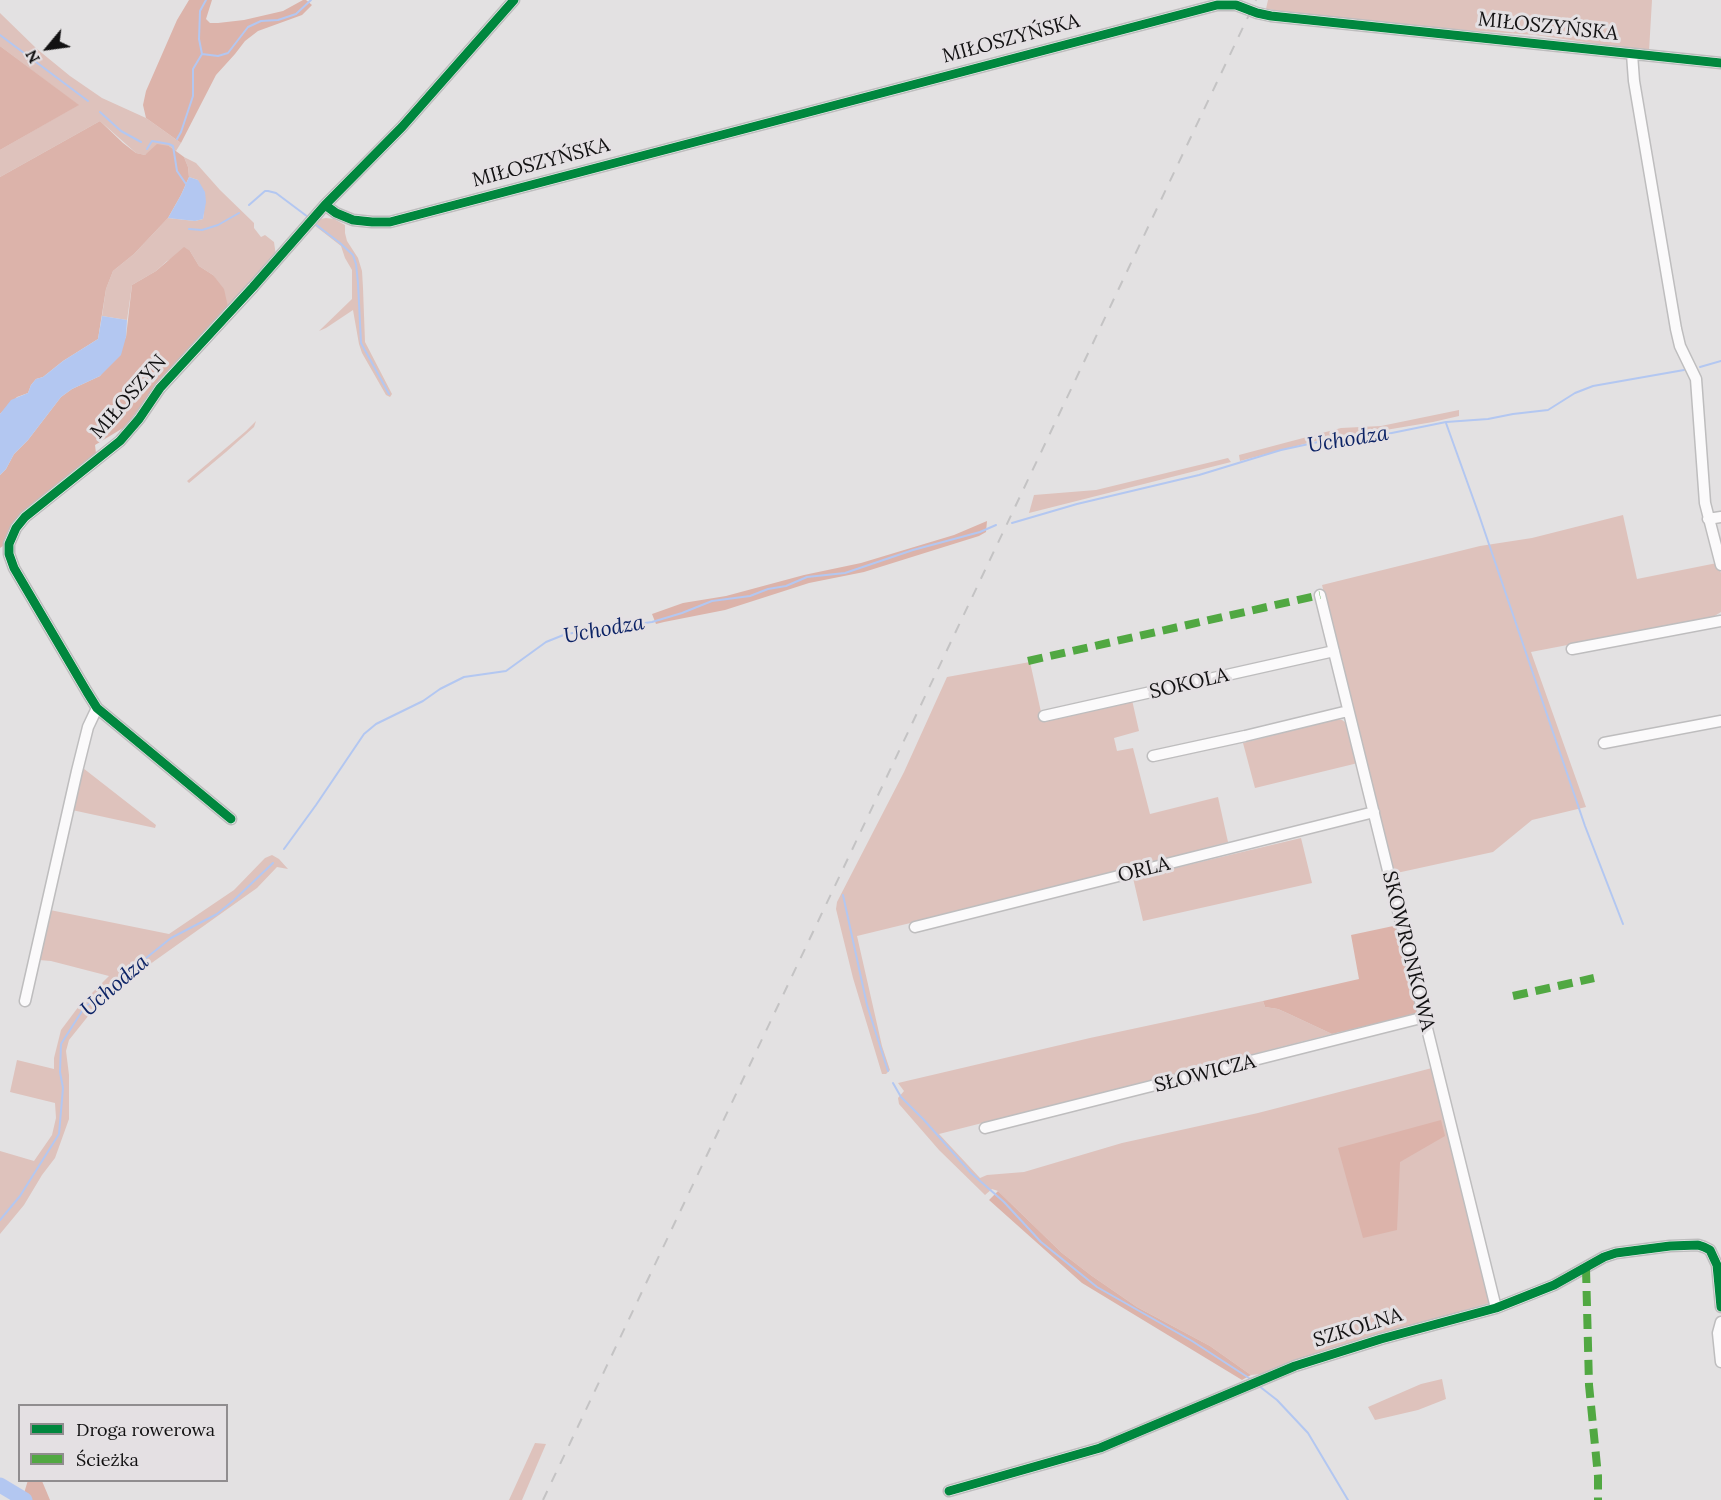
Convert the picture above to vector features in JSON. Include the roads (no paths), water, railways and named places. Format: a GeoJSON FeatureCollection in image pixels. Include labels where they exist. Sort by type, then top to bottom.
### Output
{"type":"FeatureCollection","features":[{"type":"Feature","properties":{"kind":"street","name":"MIŁOSZYN"},"geometry":{"type":"LineString","coordinates":[[231,819],[97,708],[14,568],[9,554],[9,544],[16,528],[25,517],[120,441],[139,419],[160,388],[325,205],[402,126],[514,0]]}},
{"type":"Feature","properties":{"kind":"street","name":"MIŁOSZYŃSKA"},"geometry":{"type":"LineString","coordinates":[[325,205],[336,213],[353,220],[390,222],[1217,5],[1236,5],[1271,16],[1721,63]]}},
{"type":"Feature","properties":{"kind":"street"},"geometry":{"type":"LineString","coordinates":[[1632,54],[1634,81],[1676,329],[1680,346],[1696,380],[1705,503],[1721,565]]}},
{"type":"Feature","properties":{"kind":"street"},"geometry":{"type":"LineString","coordinates":[[1708,519],[1721,517]]}},
{"type":"Feature","properties":{"kind":"street","name":"SKOWRONKOWA"},"geometry":{"type":"LineString","coordinates":[[1320,595],[1496,1308]]}},
{"type":"Feature","properties":{"kind":"street"},"geometry":{"type":"LineString","coordinates":[[1572,649],[1721,621]]}},
{"type":"Feature","properties":{"kind":"street","name":"SOKOLA"},"geometry":{"type":"LineString","coordinates":[[1044,716],[1334,651]]}},
{"type":"Feature","properties":{"kind":"street"},"geometry":{"type":"LineString","coordinates":[[25,1001],[88,728],[97,708]]}},
{"type":"Feature","properties":{"kind":"street"},"geometry":{"type":"LineString","coordinates":[[1153,756],[1348,711]]}},
{"type":"Feature","properties":{"kind":"street"},"geometry":{"type":"LineString","coordinates":[[1604,743],[1721,721]]}},
{"type":"Feature","properties":{"kind":"street","name":"ORLA"},"geometry":{"type":"LineString","coordinates":[[915,927],[1374,812]]}},
{"type":"Feature","properties":{"kind":"street","name":"SŁOWICZA"},"geometry":{"type":"LineString","coordinates":[[985,1128],[1425,1017]]}},
{"type":"Feature","properties":{"kind":"street","name":"SZKOLNA"},"geometry":{"type":"LineString","coordinates":[[949,1491],[1100,1448],[1295,1366],[1381,1339],[1496,1308],[1554,1285],[1604,1257],[1616,1253],[1690,1245],[1704,1246],[1710,1250],[1717,1265],[1721,1307]]}},
{"type":"Feature","properties":{"kind":"street"},"geometry":{"type":"LineString","coordinates":[[1721,1322],[1718,1333],[1721,1362]]}},
{"type":"Feature","properties":{"kind":"water"},"geometry":{"type":"Polygon","coordinates":[[[189,177],[198,180],[205,192],[203,219],[195,221],[168,218],[181,195],[189,177]]]}},
{"type":"Feature","properties":{"kind":"water"},"geometry":{"type":"Polygon","coordinates":[[[102,316],[127,320],[126,337],[121,355],[100,376],[72,389],[61,397],[28,440],[14,454],[0,475],[0,414],[11,400],[28,393],[36,379],[43,377],[98,339],[102,316]]]}},
{"type":"Feature","properties":{"kind":"waterway"},"geometry":{"type":"LineString","coordinates":[[202,54],[199,39],[200,11],[206,0]]}},
{"type":"Feature","properties":{"kind":"waterway"},"geometry":{"type":"LineString","coordinates":[[177,139],[193,96],[193,69],[202,54],[218,56],[228,53],[248,27],[261,21],[278,20],[296,14],[311,0]]}},
{"type":"Feature","properties":{"kind":"waterway"},"geometry":{"type":"LineString","coordinates":[[0,35],[88,101]]}},
{"type":"Feature","properties":{"kind":"waterway"},"geometry":{"type":"LineString","coordinates":[[100,112],[121,131],[141,142]]}},
{"type":"Feature","properties":{"kind":"waterway"},"geometry":{"type":"LineString","coordinates":[[147,149],[152,141],[173,146],[177,171],[186,184]]}},
{"type":"Feature","properties":{"kind":"waterway"},"geometry":{"type":"LineString","coordinates":[[249,205],[268,191],[276,193],[308,217]]}},
{"type":"Feature","properties":{"kind":"waterway"},"geometry":{"type":"LineString","coordinates":[[189,229],[202,230],[218,225],[239,213]]}},
{"type":"Feature","properties":{"kind":"waterway"},"geometry":{"type":"LineString","coordinates":[[315,224],[353,255],[358,283],[361,343],[389,394]]}},
{"type":"Feature","properties":{"kind":"waterway","name":"Uchodza"},"geometry":{"type":"LineString","coordinates":[[1700,367],[1721,361]]}},
{"type":"Feature","properties":{"kind":"waterway","name":"Uchodza"},"geometry":{"type":"LineString","coordinates":[[1012,523],[1077,504],[1199,475],[1281,450],[1346,436],[1372,437],[1446,422],[1488,419],[1548,410],[1575,393],[1593,386],[1684,370]]}},
{"type":"Feature","properties":{"kind":"waterway"},"geometry":{"type":"LineString","coordinates":[[1446,423],[1585,826],[1623,924]]}},
{"type":"Feature","properties":{"kind":"waterway","name":"Uchodza"},"geometry":{"type":"LineString","coordinates":[[284,849],[364,734],[376,724],[423,701],[464,677],[506,671],[546,642],[566,634],[652,622],[712,601],[750,596],[768,589],[786,586],[807,577],[845,573],[913,550],[980,532],[996,525]]}},
{"type":"Feature","properties":{"kind":"waterway","name":"Uchodza"},"geometry":{"type":"LineString","coordinates":[[0,1220],[20,1196],[59,1134],[63,1088],[60,1072],[61,1044],[84,1008],[171,938],[217,914],[273,863]]}},
{"type":"Feature","properties":{"kind":"waterway"},"geometry":{"type":"LineString","coordinates":[[843,895],[867,1005],[888,1071]]}},
{"type":"Feature","properties":{"kind":"waterway"},"geometry":{"type":"LineString","coordinates":[[893,1083],[901,1097],[971,1173],[1004,1202],[1041,1242],[1097,1287],[1192,1341],[1252,1380]]}},
{"type":"Feature","properties":{"kind":"waterway"},"geometry":{"type":"LineString","coordinates":[[1259,1386],[1277,1400],[1308,1433],[1348,1500]]}},
{"type":"Feature","properties":{"kind":"waterway"},"geometry":{"type":"LineString","coordinates":[[0,1485],[25,1500]]}},
{"type":"Feature","properties":{"kind":"railway"},"geometry":{"type":"LineString","coordinates":[[543,1500],[1256,0]]}}]}
